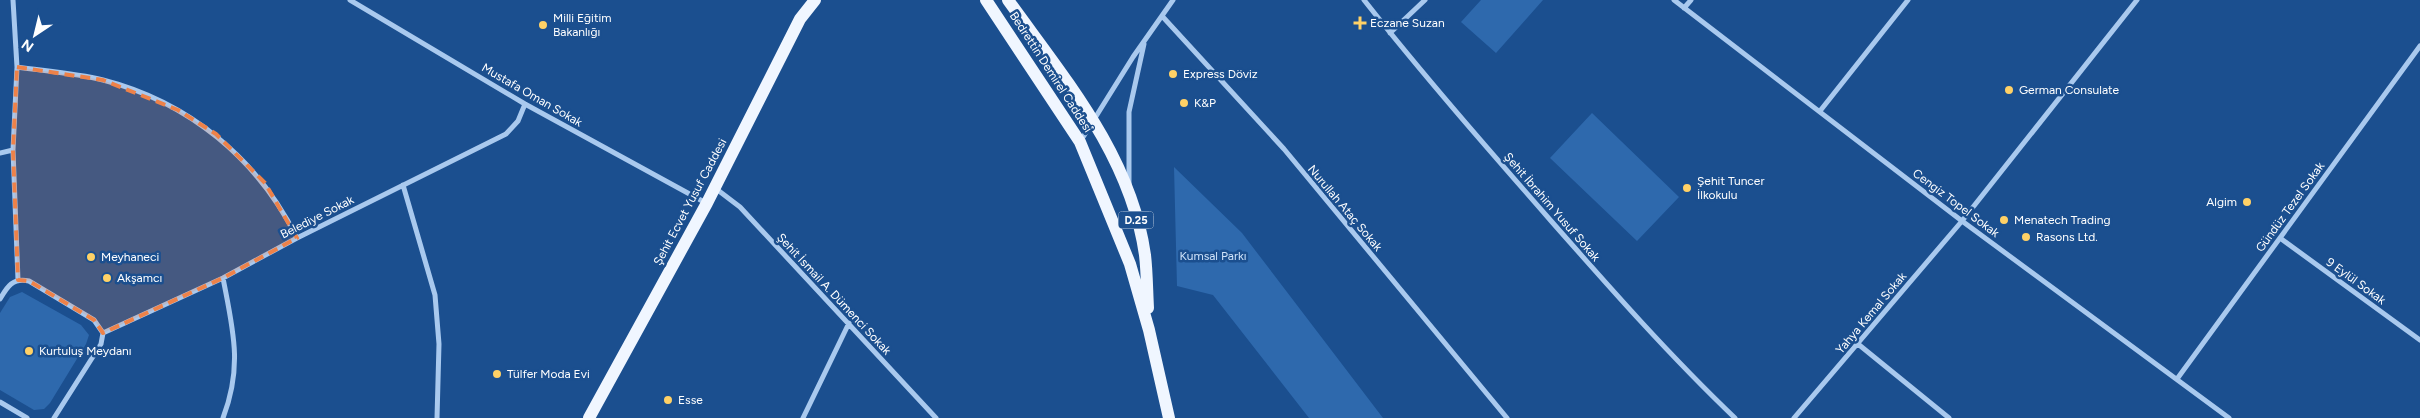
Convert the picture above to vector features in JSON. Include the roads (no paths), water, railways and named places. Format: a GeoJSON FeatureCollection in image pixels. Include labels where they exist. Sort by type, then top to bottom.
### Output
{"type":"FeatureCollection","features":[{"type":"Feature","properties":{"kind":"main road","name":"Şehit Ecvet Yusuf Caddesi"},"geometry":{"type":"LineString","coordinates":[[589,418],[714,188],[800,19],[815,0]]}},
{"type":"Feature","properties":{"kind":"main road","name":"Bedrettin Demirel Caddesi"},"geometry":{"type":"LineString","coordinates":[[986,0],[1080,142],[1130,264],[1150,330],[1169,418]]}},
{"type":"Feature","properties":{"kind":"main road","name":"Bedrettin Demirel Caddesi"},"geometry":{"type":"LineString","coordinates":[[1008,0],[1092,119],[1119,169],[1130,200],[1144,255],[1150,330]]}},
{"type":"Feature","properties":{"kind":"street"},"geometry":{"type":"LineString","coordinates":[[13,0],[17,67],[13,150],[18,280]]}},
{"type":"Feature","properties":{"kind":"street","name":"Mustafa Oman Sokak"},"geometry":{"type":"LineString","coordinates":[[350,0],[525,104],[706,203]]}},
{"type":"Feature","properties":{"kind":"street"},"geometry":{"type":"LineString","coordinates":[[1080,142],[1092,119],[1173,0]]}},
{"type":"Feature","properties":{"kind":"street","name":"Şehit İbrahim Yusuf Sokak"},"geometry":{"type":"LineString","coordinates":[[1364,0],[1482,142],[1600,277],[1683,369],[1735,418]]}},
{"type":"Feature","properties":{"kind":"street"},"geometry":{"type":"LineString","coordinates":[[1390,33],[1425,0]]}},
{"type":"Feature","properties":{"kind":"street","name":"Cengiz Topel Sokak"},"geometry":{"type":"LineString","coordinates":[[1674,0],[1962,221],[2229,418]]}},
{"type":"Feature","properties":{"kind":"street"},"geometry":{"type":"LineString","coordinates":[[1684,8],[1691,0]]}},
{"type":"Feature","properties":{"kind":"street"},"geometry":{"type":"LineString","coordinates":[[1820,111],[1908,0]]}},
{"type":"Feature","properties":{"kind":"street","name":"Yahya Kemal Sokak"},"geometry":{"type":"LineString","coordinates":[[1794,418],[1962,221],[2137,0]]}},
{"type":"Feature","properties":{"kind":"street","name":"Nurullah Ataç Sokak"},"geometry":{"type":"LineString","coordinates":[[1162,16],[1284,149],[1506,418]]}},
{"type":"Feature","properties":{"kind":"street"},"geometry":{"type":"LineString","coordinates":[[1130,200],[1130,112],[1144,43]]}},
{"type":"Feature","properties":{"kind":"street","name":"Gündüz Tezel Sokak"},"geometry":{"type":"LineString","coordinates":[[2177,379],[2420,46]]}},
{"type":"Feature","properties":{"kind":"street"},"geometry":{"type":"LineString","coordinates":[[17,67],[103,80],[141,92],[178,110],[216,134],[240,156],[265,183],[283,208],[297,238]]}},
{"type":"Feature","properties":{"kind":"street","name":"Belediye Sokak"},"geometry":{"type":"LineString","coordinates":[[104,333],[223,278],[403,184],[506,134],[518,121],[525,104]]}},
{"type":"Feature","properties":{"kind":"street"},"geometry":{"type":"LineString","coordinates":[[0,153],[13,150]]}},
{"type":"Feature","properties":{"kind":"street"},"geometry":{"type":"LineString","coordinates":[[403,184],[435,295],[439,344],[437,418]]}},
{"type":"Feature","properties":{"kind":"street","name":"Şehit İsmail A. Dümenci Sokak"},"geometry":{"type":"LineString","coordinates":[[714,188],[740,207],[936,418]]}},
{"type":"Feature","properties":{"kind":"street","name":"9 Eylül Sokak"},"geometry":{"type":"LineString","coordinates":[[2280,238],[2420,340]]}},
{"type":"Feature","properties":{"kind":"street"},"geometry":{"type":"LineString","coordinates":[[223,278],[236,343],[233,378],[223,418]]}},
{"type":"Feature","properties":{"kind":"street"},"geometry":{"type":"LineString","coordinates":[[0,299],[7,287],[18,280],[29,281],[94,320],[104,333],[101,344],[54,418]]}},
{"type":"Feature","properties":{"kind":"street"},"geometry":{"type":"LineString","coordinates":[[803,418],[849,323]]}},
{"type":"Feature","properties":{"kind":"street"},"geometry":{"type":"LineString","coordinates":[[1858,344],[1948,418]]}},
{"type":"Feature","properties":{"kind":"street"},"geometry":{"type":"LineString","coordinates":[[0,402],[27,418]]}},
{"type":"Feature","properties":{"kind":"place","name":"Eczane Suzan"},"geometry":{"type":"Point","coordinates":[1360,23]}},
{"type":"Feature","properties":{"kind":"place","name":"Milli Eğitim Bakanlığı"},"geometry":{"type":"Point","coordinates":[543,25]}},
{"type":"Feature","properties":{"kind":"place","name":"Express Döviz"},"geometry":{"type":"Point","coordinates":[1173,74]}},
{"type":"Feature","properties":{"kind":"place","name":"German Consulate"},"geometry":{"type":"Point","coordinates":[2009,90]}},
{"type":"Feature","properties":{"kind":"place","name":"K&P"},"geometry":{"type":"Point","coordinates":[1184,103]}},
{"type":"Feature","properties":{"kind":"place","name":"Şehit Tuncer İlkokulu"},"geometry":{"type":"Point","coordinates":[1687,188]}},
{"type":"Feature","properties":{"kind":"place","name":"Algim"},"geometry":{"type":"Point","coordinates":[2247,202]}},
{"type":"Feature","properties":{"kind":"place","name":"Menatech Trading"},"geometry":{"type":"Point","coordinates":[2004,220]}},
{"type":"Feature","properties":{"kind":"place","name":"Rasons Ltd."},"geometry":{"type":"Point","coordinates":[2026,237]}},
{"type":"Feature","properties":{"kind":"place","name":"Meyhaneci"},"geometry":{"type":"Point","coordinates":[91,257]}},
{"type":"Feature","properties":{"kind":"place","name":"Akşamcı"},"geometry":{"type":"Point","coordinates":[107,278]}},
{"type":"Feature","properties":{"kind":"place","name":"Kurtuluş Meydanı"},"geometry":{"type":"Point","coordinates":[29,351]}},
{"type":"Feature","properties":{"kind":"place","name":"Tülfer Moda Evi"},"geometry":{"type":"Point","coordinates":[497,374]}},
{"type":"Feature","properties":{"kind":"place","name":"Esse"},"geometry":{"type":"Point","coordinates":[668,400]}},
{"type":"Feature","properties":{"kind":"park label","name":"Kumsal Parkı"},"geometry":{"type":"Point","coordinates":[1213,256]}}]}
